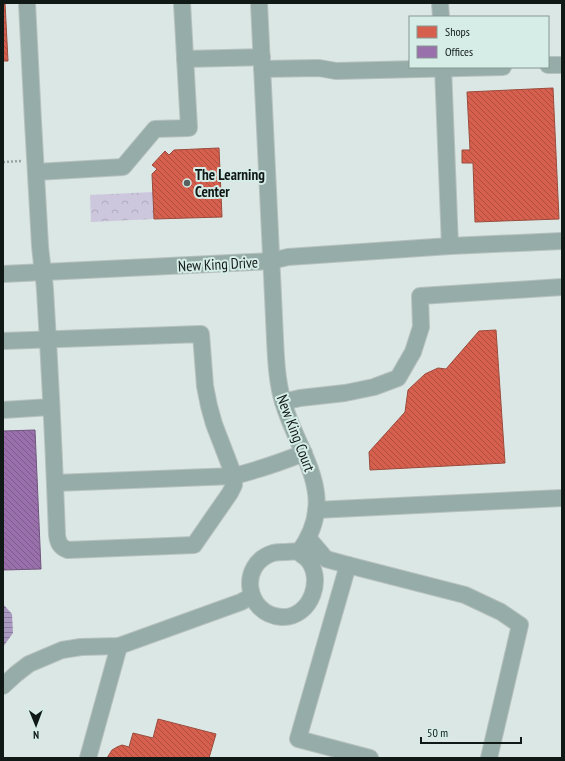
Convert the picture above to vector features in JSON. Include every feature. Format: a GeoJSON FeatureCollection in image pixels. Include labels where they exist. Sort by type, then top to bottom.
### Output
{"type":"FeatureCollection","features":[{"type":"Feature","properties":{"kind":"street"},"geometry":{"type":"LineString","coordinates":[[3,341],[48,339],[201,334],[205,386],[209,406],[216,431],[234,476],[234,485],[194,545],[68,550],[62,548],[58,541],[48,339],[43,272],[31,166],[27,3]]}},
{"type":"Feature","properties":{"kind":"street"},"geometry":{"type":"LineString","coordinates":[[31,166],[123,167],[155,130],[189,128],[182,3]]}},
{"type":"Feature","properties":{"kind":"street","name":"New King Drive"},"geometry":{"type":"LineString","coordinates":[[3,274],[271,261],[259,3]]}},
{"type":"Feature","properties":{"kind":"street"},"geometry":{"type":"LineString","coordinates":[[440,3],[441,16]]}},
{"type":"Feature","properties":{"kind":"street"},"geometry":{"type":"LineString","coordinates":[[185,59],[262,63],[336,71],[443,68],[450,246]]}},
{"type":"Feature","properties":{"kind":"street"},"geometry":{"type":"LineString","coordinates":[[549,65],[562,65]]}},
{"type":"Feature","properties":{"kind":"street"},"geometry":{"type":"LineString","coordinates":[[271,261],[288,257],[450,246],[562,241]]}},
{"type":"Feature","properties":{"kind":"street","name":"New King Court"},"geometry":{"type":"LineString","coordinates":[[271,261],[276,362],[283,402],[315,482],[316,510],[308,539],[299,552]]}},
{"type":"Feature","properties":{"kind":"street"},"geometry":{"type":"LineString","coordinates":[[283,402],[300,398],[345,393],[374,387],[398,378],[413,352],[421,327],[420,296],[562,287]]}},
{"type":"Feature","properties":{"kind":"street"},"geometry":{"type":"LineString","coordinates":[[3,410],[51,407]]}},
{"type":"Feature","properties":{"kind":"street"},"geometry":{"type":"LineString","coordinates":[[55,483],[234,476],[287,460],[304,452]]}},
{"type":"Feature","properties":{"kind":"street"},"geometry":{"type":"LineString","coordinates":[[316,510],[562,498]]}},
{"type":"Feature","properties":{"kind":"street"},"geometry":{"type":"LineString","coordinates":[[308,539],[326,559],[465,595],[501,612],[520,625],[489,758]]}},
{"type":"Feature","properties":{"kind":"street"},"geometry":{"type":"LineString","coordinates":[[299,552],[308,560],[315,581],[314,592],[310,601],[295,615],[282,617],[276,616],[260,608],[252,596],[250,577],[252,571],[265,557],[274,553],[299,552]]}},
{"type":"Feature","properties":{"kind":"street"},"geometry":{"type":"LineString","coordinates":[[348,565],[298,739],[370,758]]}},
{"type":"Feature","properties":{"kind":"street"},"geometry":{"type":"LineString","coordinates":[[3,686],[29,664],[62,650],[81,647],[119,646],[241,602],[252,596]]}},
{"type":"Feature","properties":{"kind":"street"},"geometry":{"type":"LineString","coordinates":[[88,758],[119,646]]}},
{"type":"Feature","properties":{"kind":"path"},"geometry":{"type":"LineString","coordinates":[[3,162],[31,166]]}},
{"type":"Feature","properties":{"kind":"green space"},"geometry":{"type":"Polygon","coordinates":[[[153,192],[154,219],[91,222],[90,195],[153,192]]]}},
{"type":"Feature","properties":{"kind":"shaded area"},"geometry":{"type":"Polygon","coordinates":[[[3,604],[12,614],[13,633],[3,647],[3,604]]]}},
{"type":"Feature","properties":{"kind":"building: Shops"},"geometry":{"type":"Polygon","coordinates":[[[3,3],[5,3],[8,61],[3,61],[3,3]]]}},
{"type":"Feature","properties":{"kind":"building: Shops"},"geometry":{"type":"Polygon","coordinates":[[[553,88],[559,219],[475,222],[473,163],[462,163],[462,150],[470,150],[467,92],[553,88]]]}},
{"type":"Feature","properties":{"kind":"building: Shops","name":"The Learning Center"},"geometry":{"type":"Polygon","coordinates":[[[219,148],[222,217],[154,219],[152,174],[157,169],[152,165],[165,151],[169,155],[174,150],[219,148]]]}},
{"type":"Feature","properties":{"kind":"building: Shops"},"geometry":{"type":"Polygon","coordinates":[[[496,330],[505,463],[370,470],[369,452],[405,412],[408,390],[425,374],[438,368],[446,369],[479,331],[496,330]]]}},
{"type":"Feature","properties":{"kind":"building: Shops"},"geometry":{"type":"Polygon","coordinates":[[[158,719],[216,734],[209,758],[107,758],[112,750],[117,747],[122,745],[129,747],[133,733],[153,738],[158,719]]]}},
{"type":"Feature","properties":{"kind":"building: Offices"},"geometry":{"type":"Polygon","coordinates":[[[35,430],[41,569],[3,570],[3,431],[35,430]]]}},
{"type":"Feature","properties":{"kind":"place","name":"The Learning Center"},"geometry":{"type":"Point","coordinates":[187,183]}}]}
